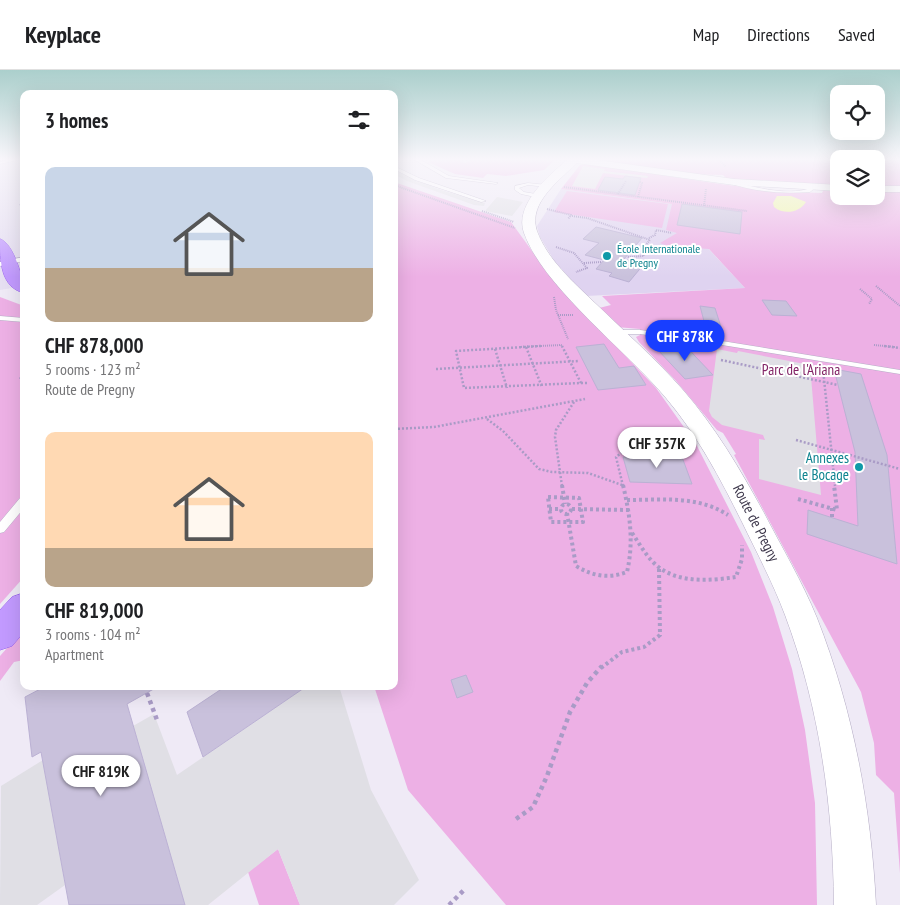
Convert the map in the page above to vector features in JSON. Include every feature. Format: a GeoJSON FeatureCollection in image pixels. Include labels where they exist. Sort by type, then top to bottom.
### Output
{"type":"FeatureCollection","features":[{"type":"Feature","properties":{"kind":"main road"},"geometry":{"type":"LineString","coordinates":[[0,244],[11,262],[15,281],[20,285]]}},
{"type":"Feature","properties":{"kind":"main road"},"geometry":{"type":"LineString","coordinates":[[0,286],[20,297]]}},
{"type":"Feature","properties":{"kind":"main road"},"geometry":{"type":"LineString","coordinates":[[0,634],[20,612]]}},
{"type":"Feature","properties":{"kind":"street","name":"Route de Pregny"},"geometry":{"type":"LineString","coordinates":[[545,199],[529,216],[531,232],[561,278],[671,389],[700,426],[741,493],[788,587],[813,652],[828,699],[850,817],[855,905]]}},
{"type":"Feature","properties":{"kind":"lane"},"geometry":{"type":"LineString","coordinates":[[477,199],[483,201]]}},
{"type":"Feature","properties":{"kind":"lane"},"geometry":{"type":"LineString","coordinates":[[0,318],[20,320]]}},
{"type":"Feature","properties":{"kind":"lane"},"geometry":{"type":"LineString","coordinates":[[614,332],[683,338],[900,372]]}},
{"type":"Feature","properties":{"kind":"lane"},"geometry":{"type":"LineString","coordinates":[[0,529],[20,506]]}},
{"type":"Feature","properties":{"kind":"path"},"geometry":{"type":"LineString","coordinates":[[431,199],[517,229]]}},
{"type":"Feature","properties":{"kind":"path"},"geometry":{"type":"LineString","coordinates":[[556,199],[572,216],[587,218],[648,238],[653,237],[656,230],[672,233]]}},
{"type":"Feature","properties":{"kind":"path"},"geometry":{"type":"LineString","coordinates":[[652,199],[747,212]]}},
{"type":"Feature","properties":{"kind":"path"},"geometry":{"type":"LineString","coordinates":[[704,206],[705,199]]}},
{"type":"Feature","properties":{"kind":"path"},"geometry":{"type":"LineString","coordinates":[[568,219],[572,216]]}},
{"type":"Feature","properties":{"kind":"path"},"geometry":{"type":"LineString","coordinates":[[627,257],[644,256],[642,249],[649,242],[648,238]]}},
{"type":"Feature","properties":{"kind":"path"},"geometry":{"type":"LineString","coordinates":[[556,247],[574,253],[583,263],[586,270],[576,272]]}},
{"type":"Feature","properties":{"kind":"path"},"geometry":{"type":"LineString","coordinates":[[583,263],[601,262]]}},
{"type":"Feature","properties":{"kind":"path"},"geometry":{"type":"LineString","coordinates":[[876,286],[900,306]]}},
{"type":"Feature","properties":{"kind":"path"},"geometry":{"type":"LineString","coordinates":[[860,289],[872,299],[868,304]]}},
{"type":"Feature","properties":{"kind":"path"},"geometry":{"type":"LineString","coordinates":[[554,290],[556,310],[568,339]]}},
{"type":"Feature","properties":{"kind":"path"},"geometry":{"type":"LineString","coordinates":[[874,345],[900,348]]}},
{"type":"Feature","properties":{"kind":"path"},"geometry":{"type":"LineString","coordinates":[[581,383],[562,346],[456,351],[465,390],[542,387],[581,383],[589,382]]}},
{"type":"Feature","properties":{"kind":"path"},"geometry":{"type":"LineString","coordinates":[[526,347],[542,387]]}},
{"type":"Feature","properties":{"kind":"path"},"geometry":{"type":"LineString","coordinates":[[495,349],[507,388]]}},
{"type":"Feature","properties":{"kind":"path"},"geometry":{"type":"LineString","coordinates":[[798,499],[837,510],[821,359]]}},
{"type":"Feature","properties":{"kind":"path"},"geometry":{"type":"LineString","coordinates":[[721,360],[838,385]]}},
{"type":"Feature","properties":{"kind":"path"},"geometry":{"type":"LineString","coordinates":[[436,369],[579,361]]}},
{"type":"Feature","properties":{"kind":"path"},"geometry":{"type":"LineString","coordinates":[[398,429],[434,427],[585,399]]}},
{"type":"Feature","properties":{"kind":"path"},"geometry":{"type":"LineString","coordinates":[[574,402],[556,430],[565,504],[572,509],[581,510],[629,510]]}},
{"type":"Feature","properties":{"kind":"path"},"geometry":{"type":"LineString","coordinates":[[486,418],[503,431],[539,469],[560,473],[588,473],[623,485]]}},
{"type":"Feature","properties":{"kind":"path"},"geometry":{"type":"LineString","coordinates":[[796,440],[831,448],[900,469]]}},
{"type":"Feature","properties":{"kind":"path"},"geometry":{"type":"LineString","coordinates":[[567,513],[576,566],[598,577],[616,577],[627,572],[630,562],[632,533],[629,510],[616,457],[633,444]]}},
{"type":"Feature","properties":{"kind":"path"},"geometry":{"type":"LineString","coordinates":[[548,497],[579,498],[583,522],[551,522],[549,510],[548,497]]}},
{"type":"Feature","properties":{"kind":"path"},"geometry":{"type":"LineString","coordinates":[[626,500],[702,501],[720,509],[732,519]]}},
{"type":"Feature","properties":{"kind":"path"},"geometry":{"type":"LineString","coordinates":[[560,509],[565,504]]}},
{"type":"Feature","properties":{"kind":"path"},"geometry":{"type":"LineString","coordinates":[[832,508],[832,518]]}},
{"type":"Feature","properties":{"kind":"path"},"geometry":{"type":"LineString","coordinates":[[549,510],[560,509],[567,513]]}},
{"type":"Feature","properties":{"kind":"path"},"geometry":{"type":"LineString","coordinates":[[567,513],[572,509]]}},
{"type":"Feature","properties":{"kind":"path"},"geometry":{"type":"LineString","coordinates":[[516,819],[533,808],[547,776],[570,712],[588,682],[605,663],[622,652],[644,647],[660,635],[659,569],[632,533]]}},
{"type":"Feature","properties":{"kind":"path"},"geometry":{"type":"LineString","coordinates":[[659,569],[692,579],[712,581],[736,577],[742,559],[740,538]]}},
{"type":"Feature","properties":{"kind":"path"},"geometry":{"type":"LineString","coordinates":[[147,693],[157,720]]}},
{"type":"Feature","properties":{"kind":"path"},"geometry":{"type":"LineString","coordinates":[[449,905],[464,890]]}},
{"type":"Feature","properties":{"kind":"shaded area"},"geometry":{"type":"Polygon","coordinates":[[[0,199],[20,199],[20,287],[0,290],[0,199]]]}},
{"type":"Feature","properties":{"kind":"shaded area"},"geometry":{"type":"Polygon","coordinates":[[[457,199],[471,199],[485,203],[484,206],[474,205],[457,199]]]}},
{"type":"Feature","properties":{"kind":"shaded area"},"geometry":{"type":"Polygon","coordinates":[[[495,199],[523,202],[512,216],[485,211],[495,199]]]}},
{"type":"Feature","properties":{"kind":"shaded area"},"geometry":{"type":"Polygon","coordinates":[[[555,199],[635,199],[672,204],[677,231],[703,243],[745,288],[586,296],[555,262],[540,237],[537,226],[555,199]]]}},
{"type":"Feature","properties":{"kind":"shaded area"},"geometry":{"type":"Polygon","coordinates":[[[775,199],[798,199],[806,202],[799,209],[791,212],[778,210],[774,207],[773,203],[775,199]]]}},
{"type":"Feature","properties":{"kind":"shaded area"},"geometry":{"type":"Polygon","coordinates":[[[717,349],[737,353],[738,351],[810,365],[821,495],[759,479],[759,439],[765,440],[763,435],[722,425],[712,417],[709,411],[717,349]]]}},
{"type":"Feature","properties":{"kind":"shaded area"},"geometry":{"type":"Polygon","coordinates":[[[301,690],[340,690],[371,790],[419,880],[394,905],[300,905],[278,849],[208,905],[185,905],[133,726],[154,714],[177,775],[301,690]]]}},
{"type":"Feature","properties":{"kind":"shaded area"},"geometry":{"type":"Polygon","coordinates":[[[43,760],[65,885],[37,905],[0,905],[1,786],[43,760]]]}},
{"type":"Feature","properties":{"kind":"green space"},"geometry":{"type":"Polygon","coordinates":[[[398,199],[444,199],[511,222],[551,277],[656,388],[696,444],[751,552],[773,607],[792,669],[805,730],[815,803],[817,905],[506,905],[408,790],[375,690],[398,690],[398,199]]]}},
{"type":"Feature","properties":{"kind":"green space"},"geometry":{"type":"Polygon","coordinates":[[[562,199],[629,199],[668,204],[662,228],[554,212],[562,199]]]}},
{"type":"Feature","properties":{"kind":"green space","name":"Parc de l'Ariana"},"geometry":{"type":"Polygon","coordinates":[[[635,199],[830,199],[830,205],[885,205],[885,199],[900,199],[900,873],[894,793],[876,775],[874,743],[861,692],[734,455],[736,454],[723,433],[717,430],[676,381],[639,342],[636,337],[640,335],[640,329],[616,327],[599,308],[611,305],[602,296],[745,288],[709,249],[667,246],[660,243],[677,233],[666,230],[672,204],[635,199]]]}},
{"type":"Feature","properties":{"kind":"green space"},"geometry":{"type":"Polygon","coordinates":[[[0,297],[20,304],[20,582],[0,604],[0,297]]]}},
{"type":"Feature","properties":{"kind":"green space"},"geometry":{"type":"Polygon","coordinates":[[[20,634],[20,661],[14,662],[0,681],[0,656],[20,634]]]}},
{"type":"Feature","properties":{"kind":"green space"},"geometry":{"type":"Polygon","coordinates":[[[278,849],[300,905],[259,905],[248,872],[278,849]]]}},
{"type":"Feature","properties":{"kind":"building"},"geometry":{"type":"Polygon","coordinates":[[[682,204],[742,212],[740,234],[677,225],[682,204]]]}},
{"type":"Feature","properties":{"kind":"building","name":"École Internationale de Pregny"},"geometry":{"type":"Polygon","coordinates":[[[596,227],[642,238],[624,259],[644,264],[629,282],[609,276],[612,273],[596,269],[604,260],[585,255],[599,243],[583,239],[596,227]]]}},
{"type":"Feature","properties":{"kind":"building"},"geometry":{"type":"Polygon","coordinates":[[[762,300],[786,301],[797,316],[772,315],[762,300]]]}},
{"type":"Feature","properties":{"kind":"building"},"geometry":{"type":"Polygon","coordinates":[[[700,306],[715,308],[721,327],[705,325],[700,306]]]}},
{"type":"Feature","properties":{"kind":"building"},"geometry":{"type":"Polygon","coordinates":[[[604,344],[619,368],[634,366],[646,385],[598,390],[576,347],[604,344]]]}},
{"type":"Feature","properties":{"kind":"building"},"geometry":{"type":"Polygon","coordinates":[[[685,345],[713,375],[685,379],[657,349],[685,345]]]}},
{"type":"Feature","properties":{"kind":"building","name":"Annexes le Bocage"},"geometry":{"type":"Polygon","coordinates":[[[834,369],[861,374],[887,455],[897,564],[807,534],[808,510],[858,526],[855,452],[834,369]]]}},
{"type":"Feature","properties":{"kind":"building"},"geometry":{"type":"Polygon","coordinates":[[[649,451],[664,451],[666,457],[682,457],[692,484],[630,482],[623,457],[651,457],[649,451]]]}},
{"type":"Feature","properties":{"kind":"building"},"geometry":{"type":"Polygon","coordinates":[[[466,675],[473,692],[457,698],[451,680],[466,675]]]}},
{"type":"Feature","properties":{"kind":"building"},"geometry":{"type":"Polygon","coordinates":[[[38,690],[152,690],[127,704],[185,905],[69,905],[41,752],[32,757],[25,697],[38,690]]]}},
{"type":"Feature","properties":{"kind":"building"},"geometry":{"type":"Polygon","coordinates":[[[220,690],[301,690],[203,757],[187,712],[220,690]]]}},
{"type":"Feature","properties":{"kind":"place","name":"École Internationale de Pregny"},"geometry":{"type":"Point","coordinates":[607,256]}},
{"type":"Feature","properties":{"kind":"place","name":"Annexes le Bocage"},"geometry":{"type":"Point","coordinates":[859,467]}}]}
